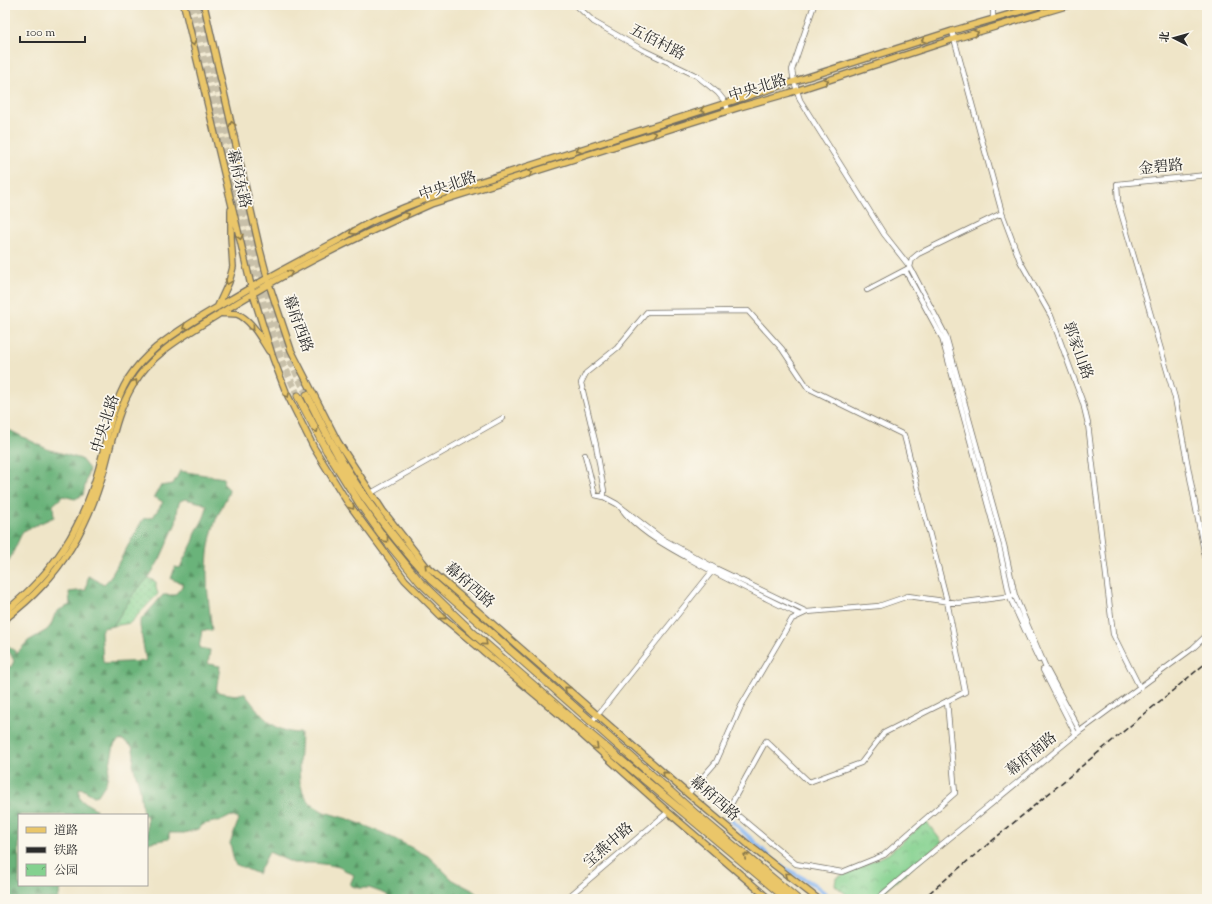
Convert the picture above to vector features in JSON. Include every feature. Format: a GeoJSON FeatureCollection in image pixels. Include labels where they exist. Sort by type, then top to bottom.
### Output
{"type":"FeatureCollection","features":[{"type":"Feature","properties":{"kind":"highway","name":"幕府西路"},"geometry":{"type":"LineString","coordinates":[[307,395],[332,444],[367,500],[417,564],[432,580],[592,722],[694,817],[787,899]]}},
{"type":"Feature","properties":{"kind":"highway","name":"幕府西路"},"geometry":{"type":"LineString","coordinates":[[298,396],[327,451],[356,498],[384,538],[420,582],[479,638],[585,730],[798,899]]}},
{"type":"Feature","properties":{"kind":"main road","name":"幕府东路"},"geometry":{"type":"LineString","coordinates":[[184,5],[252,290],[273,358]]}},
{"type":"Feature","properties":{"kind":"main road","name":"幕府东路"},"geometry":{"type":"LineString","coordinates":[[204,5],[247,190]]}},
{"type":"Feature","properties":{"kind":"main road","name":"中央北路"},"geometry":{"type":"LineString","coordinates":[[5,619],[43,585],[77,538],[95,498],[118,419],[124,402],[134,383],[152,360],[166,348],[220,313],[267,278],[381,217],[429,198],[952,31],[1042,5]]}},
{"type":"Feature","properties":{"kind":"main road","name":"中央北路"},"geometry":{"type":"LineString","coordinates":[[5,612],[25,596],[39,581],[63,551],[72,536],[90,497],[118,399],[137,366],[162,342],[218,306],[252,290],[269,284],[384,225],[431,204],[797,90],[954,39],[1070,5]]}},
{"type":"Feature","properties":{"kind":"main road","name":"幕府西路"},"geometry":{"type":"LineString","coordinates":[[247,190],[267,278],[291,350],[338,442],[383,511],[426,566],[688,794],[750,846],[818,899]]}},
{"type":"Feature","properties":{"kind":"main road"},"geometry":{"type":"LineString","coordinates":[[218,306],[229,282],[232,267],[232,202]]}},
{"type":"Feature","properties":{"kind":"main road"},"geometry":{"type":"LineString","coordinates":[[220,313],[237,314],[251,325],[257,333],[273,358],[286,392],[314,448],[346,500],[405,580],[441,616],[561,716],[668,812],[769,899]]}},
{"type":"Feature","properties":{"kind":"street","name":"五佰村路"},"geometry":{"type":"LineString","coordinates":[[576,5],[594,22],[643,50],[697,76],[718,93],[726,103]]}},
{"type":"Feature","properties":{"kind":"street"},"geometry":{"type":"LineString","coordinates":[[814,5],[792,70],[800,100],[884,234],[908,269],[946,336],[1004,544],[1015,596],[1046,668],[1078,733]]}},
{"type":"Feature","properties":{"kind":"street"},"geometry":{"type":"LineString","coordinates":[[993,5],[993,20]]}},
{"type":"Feature","properties":{"kind":"street","name":"郭家山路"},"geometry":{"type":"LineString","coordinates":[[952,31],[1002,213],[1020,261],[1051,316],[1083,403],[1088,424],[1112,634],[1140,688]]}},
{"type":"Feature","properties":{"kind":"street"},"geometry":{"type":"LineString","coordinates":[[726,103],[728,111]]}},
{"type":"Feature","properties":{"kind":"street","name":"金碧路"},"geometry":{"type":"LineString","coordinates":[[1207,175],[1117,184],[1118,202],[1175,398],[1207,567]]}},
{"type":"Feature","properties":{"kind":"street"},"geometry":{"type":"LineString","coordinates":[[867,290],[908,269],[912,259],[918,254],[1002,213]]}},
{"type":"Feature","properties":{"kind":"street"},"geometry":{"type":"LineString","coordinates":[[908,269],[942,338],[999,546],[1010,598],[1051,686],[1078,733]]}},
{"type":"Feature","properties":{"kind":"street"},"geometry":{"type":"LineString","coordinates":[[604,497],[596,445],[581,383],[586,373],[617,348],[646,312],[748,311],[782,350],[808,388],[904,435],[948,601],[965,692],[884,733],[861,763],[809,782],[766,741],[729,808],[796,864],[842,872],[884,855],[955,793],[947,702]]}},
{"type":"Feature","properties":{"kind":"street"},"geometry":{"type":"LineString","coordinates":[[371,493],[503,418]]}},
{"type":"Feature","properties":{"kind":"street"},"geometry":{"type":"LineString","coordinates":[[585,455],[595,495],[604,497],[617,504],[661,538],[715,568],[807,612]]}},
{"type":"Feature","properties":{"kind":"street"},"geometry":{"type":"LineString","coordinates":[[617,504],[627,517],[658,541],[713,572],[800,615]]}},
{"type":"Feature","properties":{"kind":"street"},"geometry":{"type":"LineString","coordinates":[[592,722],[715,568]]}},
{"type":"Feature","properties":{"kind":"street"},"geometry":{"type":"LineString","coordinates":[[688,794],[716,762],[741,706],[792,619],[807,612],[879,606],[908,596],[958,603],[1015,596]]}},
{"type":"Feature","properties":{"kind":"street","name":"幕府南路"},"geometry":{"type":"LineString","coordinates":[[877,899],[1078,733],[1140,688],[1207,635]]}},
{"type":"Feature","properties":{"kind":"street","name":"宝燕中路"},"geometry":{"type":"LineString","coordinates":[[566,899],[668,812]]}},
{"type":"Feature","properties":{"kind":"green space"},"geometry":{"type":"Polygon","coordinates":[[[5,428],[47,449],[81,459],[89,469],[83,495],[75,499],[63,496],[53,505],[54,517],[23,531],[5,569],[5,428]]]}},
{"type":"Feature","properties":{"kind":"green space"},"geometry":{"type":"Polygon","coordinates":[[[180,471],[224,478],[223,483],[229,489],[218,514],[209,545],[207,582],[212,631],[202,630],[199,648],[210,650],[208,664],[220,666],[216,692],[236,695],[244,693],[262,715],[274,725],[291,732],[301,733],[299,767],[300,783],[307,800],[314,806],[324,812],[348,819],[383,833],[428,856],[453,880],[472,890],[483,899],[390,899],[386,894],[369,888],[358,888],[350,885],[354,875],[339,867],[315,863],[293,863],[269,852],[258,874],[235,864],[230,843],[239,819],[231,816],[223,820],[204,824],[198,829],[184,833],[169,833],[169,839],[148,844],[148,814],[143,814],[140,789],[133,765],[134,754],[132,746],[122,740],[118,741],[114,745],[106,783],[98,795],[94,796],[81,788],[79,789],[79,797],[82,801],[96,809],[95,814],[18,814],[18,886],[62,886],[58,899],[5,899],[5,879],[8,879],[10,876],[5,870],[5,666],[11,667],[14,661],[9,651],[5,647],[5,643],[17,653],[28,641],[47,630],[51,625],[55,614],[59,610],[70,605],[69,592],[86,590],[88,576],[104,584],[110,578],[143,519],[153,517],[163,502],[154,497],[160,486],[173,484],[180,471]],[[185,499],[180,501],[176,523],[160,559],[149,577],[134,593],[113,626],[103,628],[101,631],[103,662],[146,661],[140,621],[163,595],[175,595],[184,584],[171,579],[175,567],[180,568],[193,542],[196,531],[205,515],[207,506],[202,503],[185,499]]]}},
{"type":"Feature","properties":{"kind":"green space"},"geometry":{"type":"Polygon","coordinates":[[[148,578],[156,582],[158,594],[130,623],[113,626],[134,593],[148,578]]]}},
{"type":"Feature","properties":{"kind":"green space"},"geometry":{"type":"Polygon","coordinates":[[[926,821],[942,842],[875,899],[845,899],[847,895],[835,885],[836,878],[888,854],[926,821]]]}},
{"type":"Feature","properties":{"kind":"waterway"},"geometry":{"type":"LineString","coordinates":[[727,816],[777,864],[813,884],[832,899]]}},
{"type":"Feature","properties":{"kind":"tunnel"},"geometry":{"type":"LineString","coordinates":[[191,5],[247,245],[270,327],[283,363],[298,396]]}},
{"type":"Feature","properties":{"kind":"tunnel"},"geometry":{"type":"LineString","coordinates":[[198,5],[253,243],[276,323],[290,360],[307,395]]}},
{"type":"Feature","properties":{"kind":"railway"},"geometry":{"type":"LineString","coordinates":[[922,899],[1207,662]]}}]}
